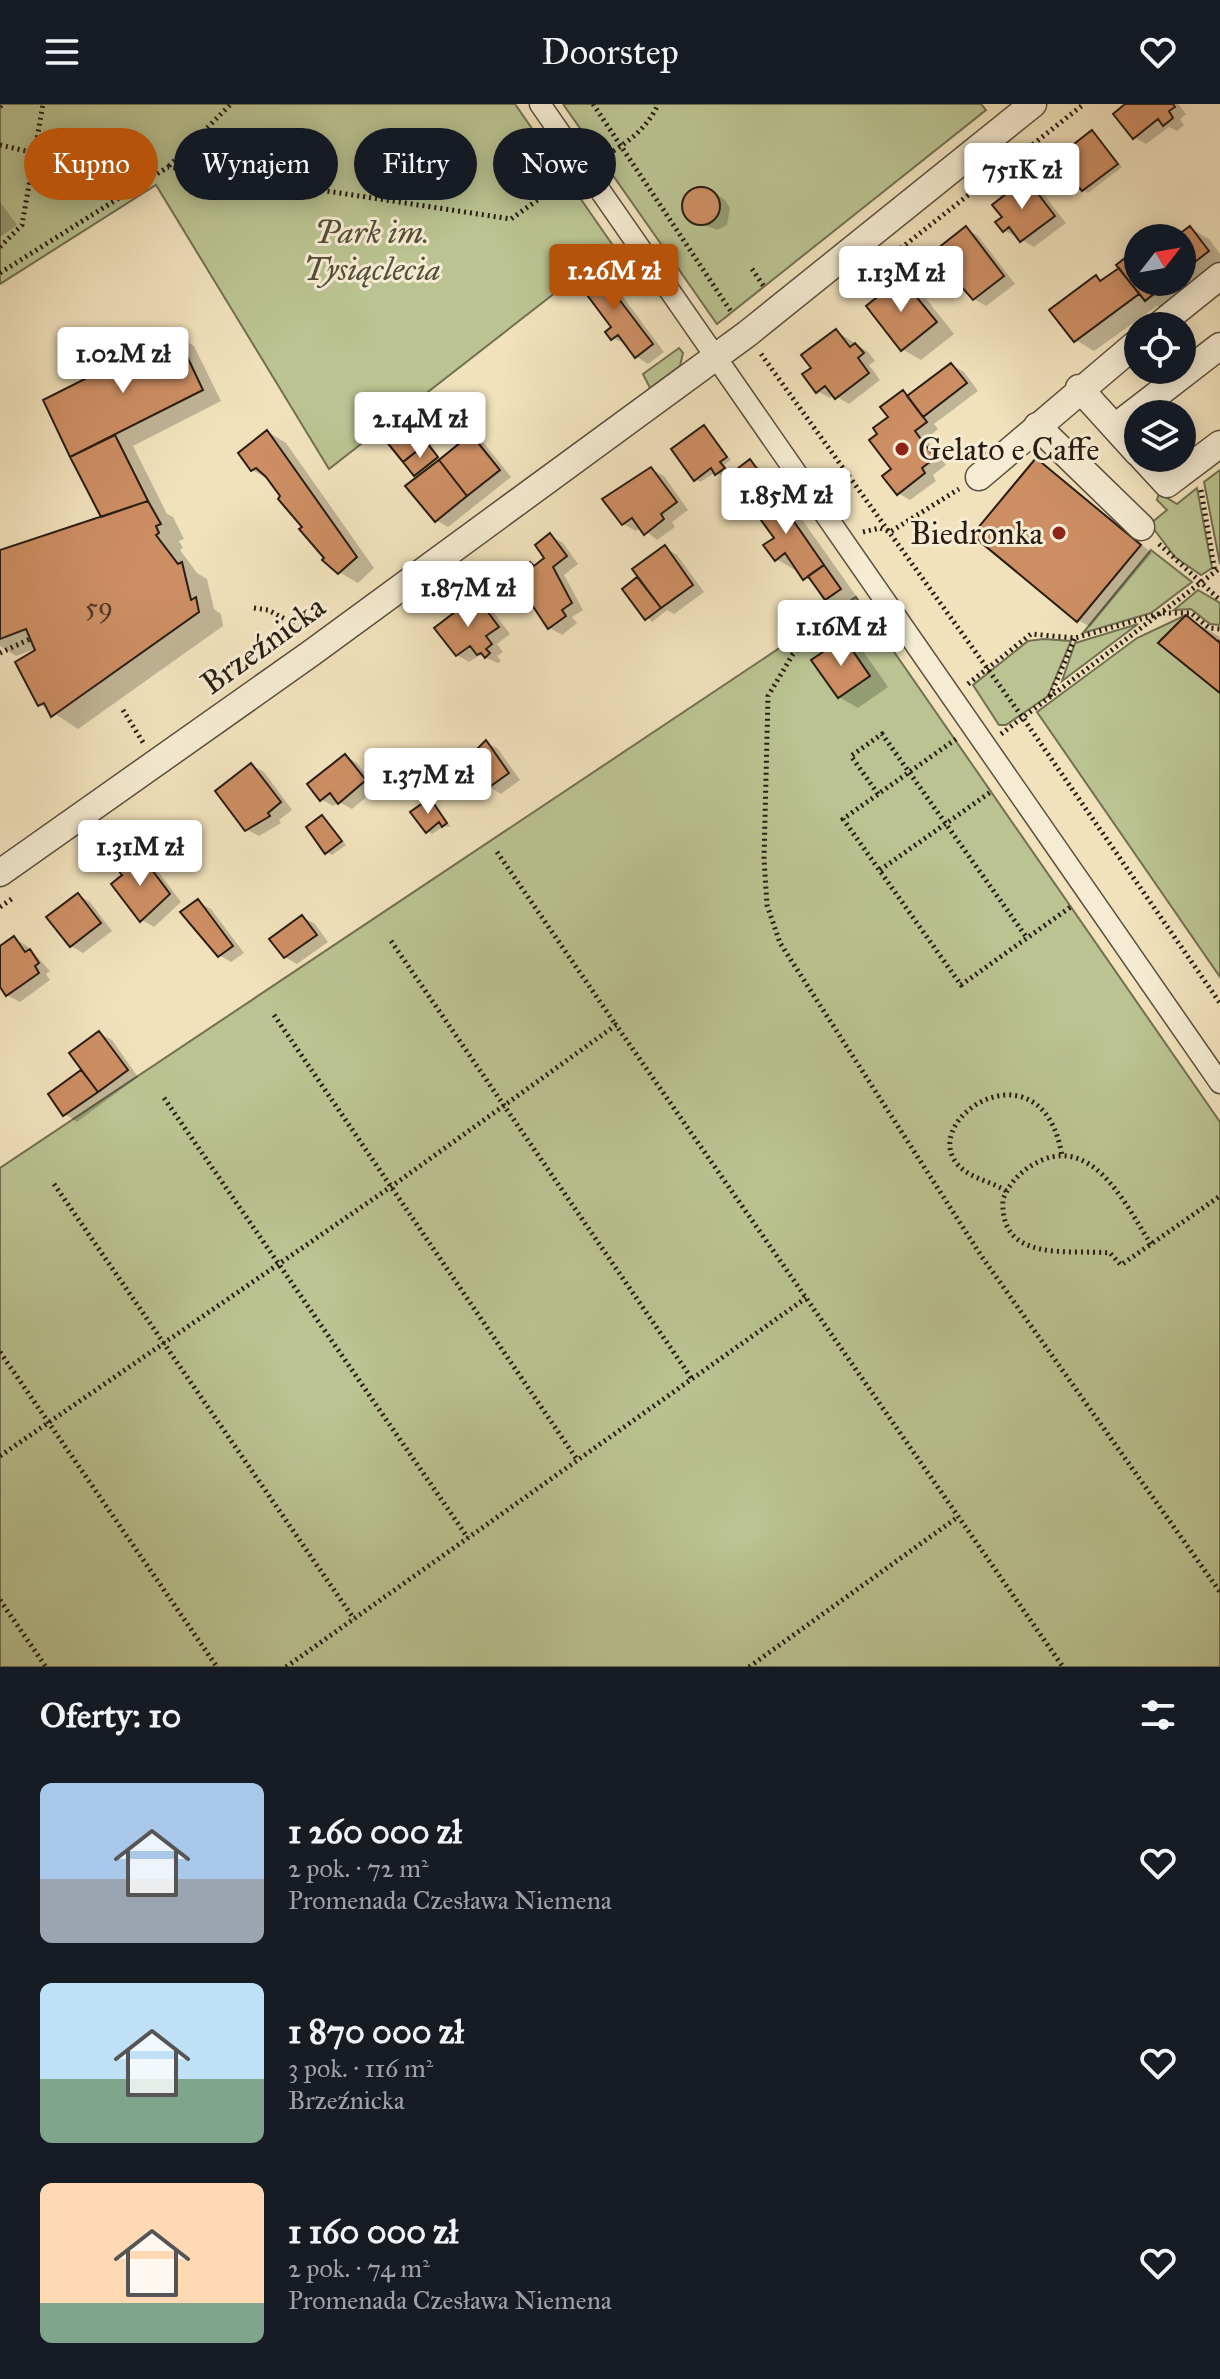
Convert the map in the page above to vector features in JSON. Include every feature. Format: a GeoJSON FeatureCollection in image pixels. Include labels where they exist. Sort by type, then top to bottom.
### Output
{"type":"FeatureCollection","features":[{"type":"Feature","properties":{"kind":"street"},"geometry":{"type":"LineString","coordinates":[[540,104],[557,128]]}},
{"type":"Feature","properties":{"kind":"street","name":"Brzeźnicka"},"geometry":{"type":"LineString","coordinates":[[0,873],[310,654],[747,334],[1033,104]]}},
{"type":"Feature","properties":{"kind":"street"},"geometry":{"type":"LineString","coordinates":[[607,200],[1220,1083]]}},
{"type":"Feature","properties":{"kind":"street"},"geometry":{"type":"LineString","coordinates":[[1175,312],[1220,276]]}},
{"type":"Feature","properties":{"kind":"street"},"geometry":{"type":"LineString","coordinates":[[1115,427],[1220,346]]}},
{"type":"Feature","properties":{"kind":"street"},"geometry":{"type":"LineString","coordinates":[[979,477],[1079,388],[1124,353]]}},
{"type":"Feature","properties":{"kind":"street"},"geometry":{"type":"LineString","coordinates":[[1079,388],[1124,437]]}},
{"type":"Feature","properties":{"kind":"street"},"geometry":{"type":"LineString","coordinates":[[1037,426],[1141,527]]}},
{"type":"Feature","properties":{"kind":"street"},"geometry":{"type":"LineString","coordinates":[[1197,461],[1220,444]]}},
{"type":"Feature","properties":{"kind":"street"},"geometry":{"type":"LineString","coordinates":[[1156,472],[1167,484],[1183,472]]}},
{"type":"Feature","properties":{"kind":"path"},"geometry":{"type":"LineString","coordinates":[[39,128],[43,104]]}},
{"type":"Feature","properties":{"kind":"path"},"geometry":{"type":"LineString","coordinates":[[158,173],[168,167],[231,104]]}},
{"type":"Feature","properties":{"kind":"path"},"geometry":{"type":"LineString","coordinates":[[593,104],[747,334],[1023,718],[1220,1003]]}},
{"type":"Feature","properties":{"kind":"path"},"geometry":{"type":"LineString","coordinates":[[616,150],[652,119],[658,104]]}},
{"type":"Feature","properties":{"kind":"path"},"geometry":{"type":"LineString","coordinates":[[886,259],[1084,104]]}},
{"type":"Feature","properties":{"kind":"path"},"geometry":{"type":"LineString","coordinates":[[0,145],[24,150]]}},
{"type":"Feature","properties":{"kind":"path"},"geometry":{"type":"LineString","coordinates":[[168,167],[511,219],[538,200]]}},
{"type":"Feature","properties":{"kind":"path"},"geometry":{"type":"LineString","coordinates":[[0,247],[22,225],[26,200]]}},
{"type":"Feature","properties":{"kind":"path"},"geometry":{"type":"LineString","coordinates":[[0,273],[115,200]]}},
{"type":"Feature","properties":{"kind":"path"},"geometry":{"type":"LineString","coordinates":[[731,377],[775,347]]}},
{"type":"Feature","properties":{"kind":"path"},"geometry":{"type":"LineString","coordinates":[[986,745],[1217,570],[1197,461]]}},
{"type":"Feature","properties":{"kind":"path"},"geometry":{"type":"LineString","coordinates":[[890,532],[979,477]]}},
{"type":"Feature","properties":{"kind":"path"},"geometry":{"type":"LineString","coordinates":[[1141,527],[1220,600]]}},
{"type":"Feature","properties":{"kind":"path"},"geometry":{"type":"LineString","coordinates":[[838,532],[857,533],[880,528],[890,532]]}},
{"type":"Feature","properties":{"kind":"path"},"geometry":{"type":"LineString","coordinates":[[878,589],[820,628],[793,654],[768,696],[764,859],[767,905],[780,943],[982,1257],[1220,1592]]}},
{"type":"Feature","properties":{"kind":"path"},"geometry":{"type":"LineString","coordinates":[[254,608],[268,610],[295,625]]}},
{"type":"Feature","properties":{"kind":"path"},"geometry":{"type":"LineString","coordinates":[[951,695],[988,670],[1031,634],[1075,638],[1162,613],[1191,613],[1209,628],[1220,629]]}},
{"type":"Feature","properties":{"kind":"path"},"geometry":{"type":"LineString","coordinates":[[1048,699],[1075,638]]}},
{"type":"Feature","properties":{"kind":"path"},"geometry":{"type":"LineString","coordinates":[[0,653],[30,639]]}},
{"type":"Feature","properties":{"kind":"path"},"geometry":{"type":"LineString","coordinates":[[123,710],[137,733]]}},
{"type":"Feature","properties":{"kind":"path"},"geometry":{"type":"LineString","coordinates":[[878,794],[851,756],[882,734],[1027,938]]}},
{"type":"Feature","properties":{"kind":"path"},"geometry":{"type":"LineString","coordinates":[[945,747],[843,819],[961,985],[1062,913]]}},
{"type":"Feature","properties":{"kind":"path"},"geometry":{"type":"LineString","coordinates":[[880,870],[981,798]]}},
{"type":"Feature","properties":{"kind":"path"},"geometry":{"type":"LineString","coordinates":[[497,852],[1063,1667]]}},
{"type":"Feature","properties":{"kind":"path"},"geometry":{"type":"LineString","coordinates":[[391,941],[692,1379]]}},
{"type":"Feature","properties":{"kind":"path"},"geometry":{"type":"LineString","coordinates":[[274,1015],[578,1461]]}},
{"type":"Feature","properties":{"kind":"path"},"geometry":{"type":"LineString","coordinates":[[0,1456],[392,1186],[616,1025]]}},
{"type":"Feature","properties":{"kind":"path"},"geometry":{"type":"LineString","coordinates":[[1006,1191],[970,1175],[953,1158],[951,1136],[961,1117],[977,1102],[1006,1095],[1028,1097],[1053,1122],[1062,1156]]}},
{"type":"Feature","properties":{"kind":"path"},"geometry":{"type":"LineString","coordinates":[[164,1098],[468,1538]]}},
{"type":"Feature","properties":{"kind":"path"},"geometry":{"type":"LineString","coordinates":[[1151,1244],[1102,1172],[1087,1162],[1062,1156],[1027,1167],[1006,1191],[1002,1211],[1007,1224],[1031,1247],[1053,1253],[1110,1253],[1121,1265],[1220,1196]]}},
{"type":"Feature","properties":{"kind":"path"},"geometry":{"type":"LineString","coordinates":[[54,1184],[354,1619]]}},
{"type":"Feature","properties":{"kind":"path"},"geometry":{"type":"LineString","coordinates":[[286,1667],[806,1298]]}},
{"type":"Feature","properties":{"kind":"path"},"geometry":{"type":"LineString","coordinates":[[0,1352],[217,1667]]}},
{"type":"Feature","properties":{"kind":"path"},"geometry":{"type":"LineString","coordinates":[[749,1667],[958,1517]]}},
{"type":"Feature","properties":{"kind":"path"},"geometry":{"type":"LineString","coordinates":[[0,1600],[46,1667]]}},
{"type":"Feature","properties":{"kind":"green space","name":"Park im. Tysiąclecia"},"geometry":{"type":"Polygon","coordinates":[[[0,104],[515,104],[532,128],[493,128],[493,200],[581,200],[614,247],[329,469],[158,188],[158,128],[24,128],[24,200],[132,200],[0,284],[0,104]]]}},
{"type":"Feature","properties":{"kind":"green space"},"geometry":{"type":"Polygon","coordinates":[[[563,104],[981,104],[986,110],[717,324],[616,180],[616,128],[580,128],[563,104]]]}},
{"type":"Feature","properties":{"kind":"green space"},"geometry":{"type":"Polygon","coordinates":[[[679,348],[683,353],[680,366],[650,388],[643,374],[679,348]]]}},
{"type":"Feature","properties":{"kind":"green space"},"geometry":{"type":"Polygon","coordinates":[[[1220,470],[1220,564],[1204,482],[1220,470]]]}},
{"type":"Feature","properties":{"kind":"green space"},"geometry":{"type":"Polygon","coordinates":[[[1197,488],[1212,568],[1201,575],[1175,557],[1150,524],[1167,510],[1157,500],[1159,493],[1177,504],[1197,488]]]}},
{"type":"Feature","properties":{"kind":"green space"},"geometry":{"type":"Polygon","coordinates":[[[1151,550],[1192,582],[1151,613],[1083,633],[1151,550]]]}},
{"type":"Feature","properties":{"kind":"green space"},"geometry":{"type":"Polygon","coordinates":[[[1198,590],[1220,603],[1220,625],[1210,624],[1191,609],[1174,610],[1198,590]]]}},
{"type":"Feature","properties":{"kind":"green space"},"geometry":{"type":"Polygon","coordinates":[[[856,597],[1220,1122],[1220,1667],[0,1667],[0,1168],[856,597]]]}},
{"type":"Feature","properties":{"kind":"green space"},"geometry":{"type":"Polygon","coordinates":[[[1186,615],[1158,643],[1220,693],[1220,977],[1037,712],[1137,638],[1186,615]]]}},
{"type":"Feature","properties":{"kind":"green space"},"geometry":{"type":"Polygon","coordinates":[[[1138,624],[1062,681],[1075,643],[1138,624]]]}},
{"type":"Feature","properties":{"kind":"green space"},"geometry":{"type":"Polygon","coordinates":[[[1028,641],[1071,641],[1048,696],[1006,725],[999,725],[973,685],[1028,641]]]}},
{"type":"Feature","properties":{"kind":"building"},"geometry":{"type":"Polygon","coordinates":[[[1125,104],[1173,104],[1175,107],[1169,111],[1173,118],[1163,126],[1158,119],[1133,139],[1113,114],[1125,104]]]}},
{"type":"Feature","properties":{"kind":"building"},"geometry":{"type":"Polygon","coordinates":[[[1092,130],[1118,164],[1082,191],[1056,158],[1092,130]]]}},
{"type":"Feature","properties":{"kind":"building"},"geometry":{"type":"Polygon","coordinates":[[[1026,178],[1055,216],[1020,242],[1009,227],[1003,232],[995,222],[1002,217],[992,205],[1026,178]]]}},
{"type":"Feature","properties":{"kind":"building"},"geometry":{"type":"Polygon","coordinates":[[[701,187],[714,193],[720,206],[714,219],[701,225],[688,219],[682,206],[688,193],[701,187]]]}},
{"type":"Feature","properties":{"kind":"building"},"geometry":{"type":"Polygon","coordinates":[[[966,226],[1004,276],[973,300],[932,253],[966,226]]]}},
{"type":"Feature","properties":{"kind":"building"},"geometry":{"type":"Polygon","coordinates":[[[1196,234],[1209,251],[1196,261],[1196,234]]]}},
{"type":"Feature","properties":{"kind":"building"},"geometry":{"type":"Polygon","coordinates":[[[1124,259],[1124,275],[1116,265],[1124,259]]]}},
{"type":"Feature","properties":{"kind":"building"},"geometry":{"type":"Polygon","coordinates":[[[593,265],[653,344],[635,358],[618,335],[611,340],[605,332],[611,327],[575,279],[593,265]]]}},
{"type":"Feature","properties":{"kind":"building"},"geometry":{"type":"Polygon","coordinates":[[[1119,268],[1124,274],[1124,296],[1136,296],[1074,342],[1049,310],[1096,275],[1100,281],[1119,268]]]}},
{"type":"Feature","properties":{"kind":"building"},"geometry":{"type":"Polygon","coordinates":[[[901,278],[937,322],[901,351],[866,306],[901,278]]]}},
{"type":"Feature","properties":{"kind":"building"},"geometry":{"type":"Polygon","coordinates":[[[836,329],[850,347],[855,343],[864,353],[858,358],[869,373],[835,399],[825,386],[816,393],[802,374],[811,368],[801,355],[836,329]]]}},
{"type":"Feature","properties":{"kind":"building"},"geometry":{"type":"Polygon","coordinates":[[[176,333],[203,390],[70,457],[43,400],[176,333]]]}},
{"type":"Feature","properties":{"kind":"building"},"geometry":{"type":"Polygon","coordinates":[[[951,363],[967,383],[923,417],[907,396],[951,363]]]}},
{"type":"Feature","properties":{"kind":"building","name":"Gelato e Caffe"},"geometry":{"type":"Polygon","coordinates":[[[903,390],[927,422],[915,431],[935,458],[922,468],[925,473],[897,495],[882,476],[891,469],[869,440],[877,434],[873,428],[888,417],[880,407],[903,390]]]}},
{"type":"Feature","properties":{"kind":"building"},"geometry":{"type":"Polygon","coordinates":[[[405,416],[427,443],[403,462],[381,435],[405,416]]]}},
{"type":"Feature","properties":{"kind":"building"},"geometry":{"type":"Polygon","coordinates":[[[704,425],[727,457],[720,462],[725,468],[715,475],[711,468],[694,481],[671,449],[704,425]]]}},
{"type":"Feature","properties":{"kind":"building"},"geometry":{"type":"Polygon","coordinates":[[[267,430],[357,557],[338,574],[322,560],[324,558],[299,529],[302,527],[278,499],[280,496],[266,477],[256,468],[251,471],[238,453],[267,430]]]}},
{"type":"Feature","properties":{"kind":"building"},"geometry":{"type":"Polygon","coordinates":[[[471,434],[500,470],[467,496],[439,460],[471,434]]]}},
{"type":"Feature","properties":{"kind":"building"},"geometry":{"type":"Polygon","coordinates":[[[115,435],[148,501],[101,517],[70,457],[115,435]]]}},
{"type":"Feature","properties":{"kind":"building"},"geometry":{"type":"Polygon","coordinates":[[[427,443],[438,457],[414,476],[403,462],[427,443]]]}},
{"type":"Feature","properties":{"kind":"building"},"geometry":{"type":"Polygon","coordinates":[[[1036,458],[1141,545],[1077,622],[972,535],[1036,458]]]}},
{"type":"Feature","properties":{"kind":"building"},"geometry":{"type":"Polygon","coordinates":[[[750,459],[772,490],[758,499],[737,469],[750,459]]]}},
{"type":"Feature","properties":{"kind":"building"},"geometry":{"type":"Polygon","coordinates":[[[439,460],[467,496],[435,522],[405,486],[439,460]]]}},
{"type":"Feature","properties":{"kind":"building"},"geometry":{"type":"Polygon","coordinates":[[[651,467],[677,502],[661,514],[664,519],[644,535],[632,518],[622,525],[602,499],[651,467]]]}},
{"type":"Feature","properties":{"kind":"building"},"geometry":{"type":"Polygon","coordinates":[[[772,490],[824,565],[803,580],[785,553],[775,561],[763,545],[774,538],[750,505],[772,490]]]}},
{"type":"Feature","properties":{"kind":"building"},"geometry":{"type":"Polygon","coordinates":[[[148,501],[161,524],[156,526],[159,533],[156,535],[178,564],[182,562],[191,600],[196,597],[199,612],[51,717],[44,703],[38,706],[15,662],[35,650],[26,629],[0,639],[0,550],[148,501]]]}},
{"type":"Feature","properties":{"kind":"building"},"geometry":{"type":"Polygon","coordinates":[[[550,533],[567,556],[553,567],[572,603],[562,610],[566,616],[548,629],[513,576],[530,562],[534,566],[544,558],[535,545],[550,533]]]}},
{"type":"Feature","properties":{"kind":"building"},"geometry":{"type":"Polygon","coordinates":[[[665,545],[693,585],[661,608],[632,569],[665,545]]]}},
{"type":"Feature","properties":{"kind":"building"},"geometry":{"type":"Polygon","coordinates":[[[824,565],[841,589],[825,600],[808,576],[824,565]]]}},
{"type":"Feature","properties":{"kind":"building"},"geometry":{"type":"Polygon","coordinates":[[[637,577],[661,608],[645,620],[622,589],[637,577]]]}},
{"type":"Feature","properties":{"kind":"building"},"geometry":{"type":"Polygon","coordinates":[[[476,596],[499,627],[486,636],[492,644],[486,649],[490,653],[485,658],[481,653],[477,655],[470,646],[456,656],[434,628],[476,596]]]}},
{"type":"Feature","properties":{"kind":"building"},"geometry":{"type":"Polygon","coordinates":[[[1186,615],[1220,643],[1220,693],[1158,643],[1186,615]]]}},
{"type":"Feature","properties":{"kind":"building"},"geometry":{"type":"Polygon","coordinates":[[[844,638],[870,676],[838,698],[811,660],[844,638]]]}},
{"type":"Feature","properties":{"kind":"building"},"geometry":{"type":"Polygon","coordinates":[[[486,740],[509,773],[488,788],[464,755],[472,750],[474,752],[486,740]]]}},
{"type":"Feature","properties":{"kind":"building"},"geometry":{"type":"Polygon","coordinates":[[[345,754],[366,780],[338,804],[330,793],[320,801],[307,784],[345,754]]]}},
{"type":"Feature","properties":{"kind":"building"},"geometry":{"type":"Polygon","coordinates":[[[251,763],[281,802],[268,813],[270,816],[245,831],[215,791],[251,763]]]}},
{"type":"Feature","properties":{"kind":"building"},"geometry":{"type":"Polygon","coordinates":[[[430,798],[447,823],[442,827],[439,822],[426,833],[410,812],[430,798]]]}},
{"type":"Feature","properties":{"kind":"building"},"geometry":{"type":"Polygon","coordinates":[[[322,815],[342,841],[325,854],[306,827],[322,815]]]}},
{"type":"Feature","properties":{"kind":"building"},"geometry":{"type":"Polygon","coordinates":[[[140,854],[170,894],[140,922],[111,884],[122,875],[118,870],[140,854]]]}},
{"type":"Feature","properties":{"kind":"building"},"geometry":{"type":"Polygon","coordinates":[[[78,893],[101,923],[70,947],[46,917],[78,893]]]}},
{"type":"Feature","properties":{"kind":"building"},"geometry":{"type":"Polygon","coordinates":[[[198,899],[233,946],[218,957],[180,912],[198,899]]]}},
{"type":"Feature","properties":{"kind":"building"},"geometry":{"type":"Polygon","coordinates":[[[302,915],[317,935],[284,958],[269,939],[302,915]]]}},
{"type":"Feature","properties":{"kind":"building"},"geometry":{"type":"Polygon","coordinates":[[[14,936],[25,952],[30,949],[39,963],[35,966],[39,973],[6,996],[0,987],[0,946],[14,936]]]}},
{"type":"Feature","properties":{"kind":"building"},"geometry":{"type":"Polygon","coordinates":[[[99,1031],[128,1070],[98,1092],[69,1053],[99,1031]]]}},
{"type":"Feature","properties":{"kind":"building"},"geometry":{"type":"Polygon","coordinates":[[[81,1070],[98,1092],[63,1116],[48,1094],[81,1070]]]}},
{"type":"Feature","properties":{"kind":"place","name":"Gelato e Caffe"},"geometry":{"type":"Point","coordinates":[902,449]}},
{"type":"Feature","properties":{"kind":"place","name":"Biedronka"},"geometry":{"type":"Point","coordinates":[1059,533]}}]}
